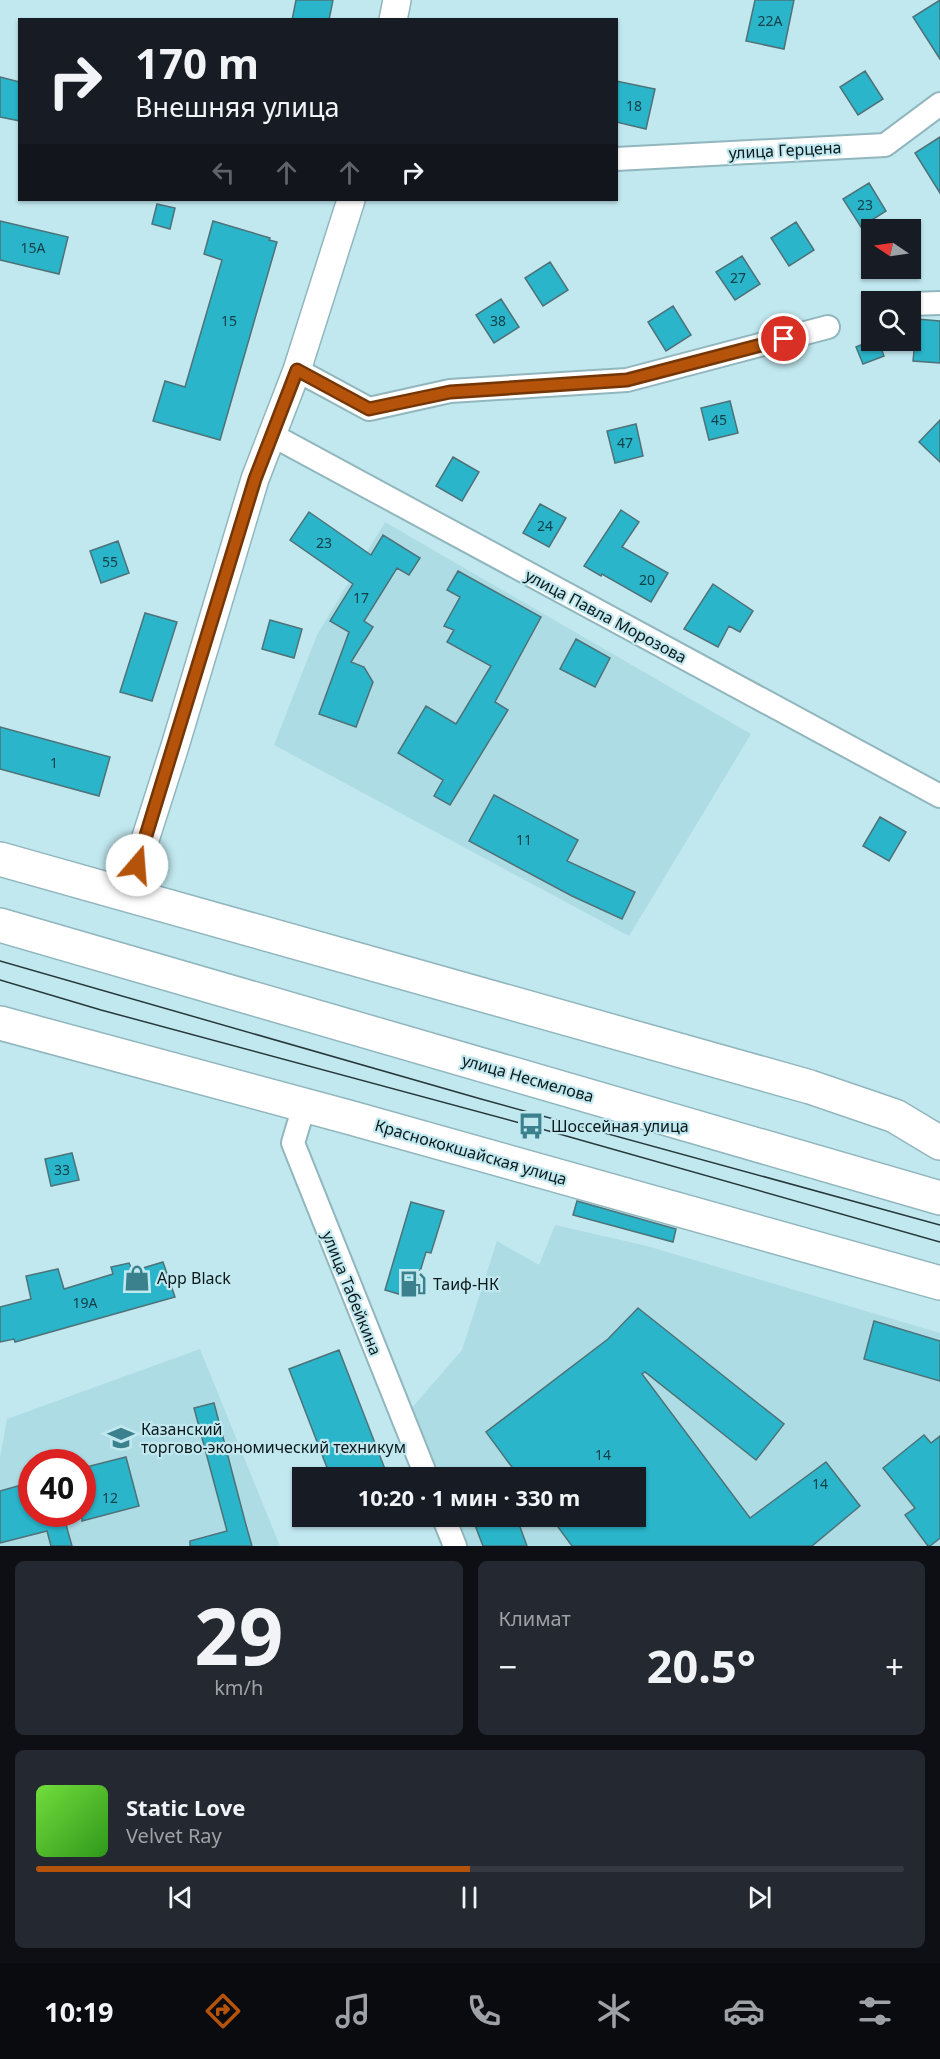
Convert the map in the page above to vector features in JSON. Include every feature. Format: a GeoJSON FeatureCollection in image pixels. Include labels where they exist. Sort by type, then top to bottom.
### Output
{"type":"FeatureCollection","features":[{"type":"Feature","properties":{"kind":"main road"},"geometry":{"type":"LineString","coordinates":[[0,859],[810,1087],[895,1116],[940,1143]]}},
{"type":"Feature","properties":{"kind":"main road","name":"улица Несмелова"},"geometry":{"type":"LineString","coordinates":[[0,925],[940,1198]]}},
{"type":"Feature","properties":{"kind":"main road","name":"Краснококшайская улица"},"geometry":{"type":"LineString","coordinates":[[3,1025],[304,1106],[940,1283]]}},
{"type":"Feature","properties":{"kind":"street"},"geometry":{"type":"LineString","coordinates":[[393,18],[397,0]]}},
{"type":"Feature","properties":{"kind":"street","name":"улица Герцена"},"geometry":{"type":"LineString","coordinates":[[618,159],[885,145],[940,104]]}},
{"type":"Feature","properties":{"kind":"street"},"geometry":{"type":"LineString","coordinates":[[125,894],[137,865],[175,746],[255,479],[297,370],[351,201]]}},
{"type":"Feature","properties":{"kind":"street"},"geometry":{"type":"LineString","coordinates":[[921,304],[940,303]]}},
{"type":"Feature","properties":{"kind":"street"},"geometry":{"type":"LineString","coordinates":[[297,370],[369,409],[450,392],[627,380],[828,327]]}},
{"type":"Feature","properties":{"kind":"street","name":"улица Павла Морозова"},"geometry":{"type":"LineString","coordinates":[[272,435],[940,796]]}},
{"type":"Feature","properties":{"kind":"street","name":"улица Табейкина"},"geometry":{"type":"LineString","coordinates":[[304,1106],[293,1143],[424,1467]]}},
{"type":"Feature","properties":{"kind":"street"},"geometry":{"type":"LineString","coordinates":[[447,1527],[455,1546]]}},
{"type":"Feature","properties":{"kind":"shaded area"},"geometry":{"type":"Polygon","coordinates":[[[385,522],[751,734],[629,936],[274,745],[317,635],[385,522]]]}},
{"type":"Feature","properties":{"kind":"shaded area"},"geometry":{"type":"Polygon","coordinates":[[[555,1225],[647,1246],[940,1333],[940,1546],[467,1546],[458,1527],[646,1527],[646,1467],[434,1467],[410,1410],[462,1350],[497,1241],[539,1265],[555,1225]]]}},
{"type":"Feature","properties":{"kind":"shaded area","name":"Казанский торгово-экономический техникум"},"geometry":{"type":"Polygon","coordinates":[[[200,1349],[280,1546],[0,1546],[0,1458],[7,1419],[200,1349]]]}},
{"type":"Feature","properties":{"kind":"building"},"geometry":{"type":"Polygon","coordinates":[[[296,0],[333,0],[329,18],[292,18],[296,0]]]}},
{"type":"Feature","properties":{"kind":"building"},"geometry":{"type":"Polygon","coordinates":[[[755,0],[794,0],[784,49],[746,41],[755,0]]]}},
{"type":"Feature","properties":{"kind":"building"},"geometry":{"type":"Polygon","coordinates":[[[940,0],[940,59],[913,17],[940,0]]]}},
{"type":"Feature","properties":{"kind":"building"},"geometry":{"type":"Polygon","coordinates":[[[865,71],[883,99],[858,115],[840,87],[865,71]]]}},
{"type":"Feature","properties":{"kind":"building"},"geometry":{"type":"Polygon","coordinates":[[[0,77],[18,82],[18,121],[0,117],[0,77]]]}},
{"type":"Feature","properties":{"kind":"building"},"geometry":{"type":"Polygon","coordinates":[[[618,81],[655,89],[646,129],[618,122],[618,81]]]}},
{"type":"Feature","properties":{"kind":"building"},"geometry":{"type":"Polygon","coordinates":[[[940,137],[940,193],[915,153],[940,137]]]}},
{"type":"Feature","properties":{"kind":"building"},"geometry":{"type":"Polygon","coordinates":[[[869,183],[886,211],[874,219],[861,219],[861,227],[843,199],[869,183]]]}},
{"type":"Feature","properties":{"kind":"building"},"geometry":{"type":"Polygon","coordinates":[[[157,204],[175,208],[170,229],[152,224],[157,204]]]}},
{"type":"Feature","properties":{"kind":"building"},"geometry":{"type":"Polygon","coordinates":[[[0,221],[68,237],[59,274],[0,260],[0,221]]]}},
{"type":"Feature","properties":{"kind":"building"},"geometry":{"type":"Polygon","coordinates":[[[213,221],[277,242],[220,440],[153,421],[165,381],[185,387],[222,260],[204,254],[213,221]]]}},
{"type":"Feature","properties":{"kind":"building"},"geometry":{"type":"Polygon","coordinates":[[[796,222],[814,250],[789,266],[771,238],[796,222]]]}},
{"type":"Feature","properties":{"kind":"building"},"geometry":{"type":"Polygon","coordinates":[[[742,256],[760,284],[735,300],[716,272],[742,256]]]}},
{"type":"Feature","properties":{"kind":"building"},"geometry":{"type":"Polygon","coordinates":[[[550,262],[568,290],[543,306],[525,278],[550,262]]]}},
{"type":"Feature","properties":{"kind":"building"},"geometry":{"type":"Polygon","coordinates":[[[501,299],[519,327],[494,343],[476,315],[501,299]]]}},
{"type":"Feature","properties":{"kind":"building"},"geometry":{"type":"Polygon","coordinates":[[[673,306],[691,335],[666,351],[648,322],[673,306]]]}},
{"type":"Feature","properties":{"kind":"building"},"geometry":{"type":"Polygon","coordinates":[[[921,319],[940,321],[940,363],[913,361],[914,351],[921,351],[921,319]]]}},
{"type":"Feature","properties":{"kind":"building"},"geometry":{"type":"Polygon","coordinates":[[[861,345],[861,351],[882,351],[884,356],[863,364],[856,347],[861,345]]]}},
{"type":"Feature","properties":{"kind":"building"},"geometry":{"type":"Polygon","coordinates":[[[730,401],[738,433],[709,440],[701,408],[730,401]]]}},
{"type":"Feature","properties":{"kind":"building"},"geometry":{"type":"Polygon","coordinates":[[[940,420],[940,462],[919,442],[940,420]]]}},
{"type":"Feature","properties":{"kind":"building"},"geometry":{"type":"Polygon","coordinates":[[[636,424],[643,456],[615,463],[607,431],[636,424]]]}},
{"type":"Feature","properties":{"kind":"building"},"geometry":{"type":"Polygon","coordinates":[[[453,457],[479,472],[462,501],[436,486],[453,457]]]}},
{"type":"Feature","properties":{"kind":"building"},"geometry":{"type":"Polygon","coordinates":[[[540,504],[566,518],[549,547],[523,533],[540,504]]]}},
{"type":"Feature","properties":{"kind":"building"},"geometry":{"type":"Polygon","coordinates":[[[621,510],[639,522],[622,547],[668,573],[651,602],[584,566],[621,510]]]}},
{"type":"Feature","properties":{"kind":"building"},"geometry":{"type":"Polygon","coordinates":[[[309,512],[371,555],[383,535],[420,558],[409,575],[397,568],[364,621],[373,627],[351,662],[364,667],[373,682],[356,727],[319,714],[349,632],[330,621],[353,584],[290,540],[309,512]]]}},
{"type":"Feature","properties":{"kind":"building"},"geometry":{"type":"Polygon","coordinates":[[[118,541],[129,573],[101,583],[90,551],[118,541]]]}},
{"type":"Feature","properties":{"kind":"building"},"geometry":{"type":"Polygon","coordinates":[[[458,571],[541,617],[495,702],[508,710],[450,805],[434,796],[443,780],[398,753],[426,706],[456,724],[491,666],[447,642],[454,630],[444,626],[460,597],[447,590],[458,571]]]}},
{"type":"Feature","properties":{"kind":"building"},"geometry":{"type":"Polygon","coordinates":[[[713,584],[753,611],[740,632],[729,626],[718,647],[684,629],[713,584]]]}},
{"type":"Feature","properties":{"kind":"building"},"geometry":{"type":"Polygon","coordinates":[[[145,613],[177,622],[152,701],[120,692],[145,613]]]}},
{"type":"Feature","properties":{"kind":"building"},"geometry":{"type":"Polygon","coordinates":[[[270,620],[302,629],[294,658],[262,649],[270,620]]]}},
{"type":"Feature","properties":{"kind":"building"},"geometry":{"type":"Polygon","coordinates":[[[576,639],[610,658],[595,687],[560,669],[576,639]]]}},
{"type":"Feature","properties":{"kind":"building"},"geometry":{"type":"Polygon","coordinates":[[[0,727],[110,757],[99,796],[0,769],[0,727]]]}},
{"type":"Feature","properties":{"kind":"building"},"geometry":{"type":"Polygon","coordinates":[[[494,795],[578,840],[567,861],[635,892],[622,919],[572,896],[469,841],[494,795]]]}},
{"type":"Feature","properties":{"kind":"building"},"geometry":{"type":"Polygon","coordinates":[[[880,817],[906,832],[889,861],[863,846],[880,817]]]}},
{"type":"Feature","properties":{"kind":"building"},"geometry":{"type":"Polygon","coordinates":[[[72,1153],[79,1180],[51,1186],[45,1159],[72,1153]]]}},
{"type":"Feature","properties":{"kind":"building"},"geometry":{"type":"Polygon","coordinates":[[[577,1201],[676,1229],[673,1242],[573,1215],[577,1201]]]}},
{"type":"Feature","properties":{"kind":"building"},"geometry":{"type":"Polygon","coordinates":[[[411,1202],[444,1211],[431,1253],[426,1252],[412,1298],[385,1290],[411,1202]]]}},
{"type":"Feature","properties":{"kind":"building"},"geometry":{"type":"Polygon","coordinates":[[[163,1262],[175,1297],[15,1342],[14,1339],[0,1342],[0,1307],[31,1299],[26,1276],[58,1269],[64,1289],[113,1274],[111,1267],[129,1263],[133,1271],[163,1262]]]}},
{"type":"Feature","properties":{"kind":"building"},"geometry":{"type":"Polygon","coordinates":[[[638,1308],[784,1424],[756,1460],[645,1372],[642,1374],[750,1518],[826,1462],[860,1506],[812,1546],[572,1546],[558,1527],[646,1527],[646,1467],[512,1467],[486,1432],[608,1339],[638,1308]]]}},
{"type":"Feature","properties":{"kind":"building"},"geometry":{"type":"Polygon","coordinates":[[[874,1321],[940,1341],[940,1381],[864,1359],[874,1321]]]}},
{"type":"Feature","properties":{"kind":"building"},"geometry":{"type":"Polygon","coordinates":[[[339,1350],[384,1467],[327,1467],[289,1369],[339,1350]]]}},
{"type":"Feature","properties":{"kind":"building"},"geometry":{"type":"Polygon","coordinates":[[[214,1403],[252,1546],[190,1546],[190,1541],[227,1531],[194,1408],[214,1403]]]}},
{"type":"Feature","properties":{"kind":"building"},"geometry":{"type":"Polygon","coordinates":[[[924,1435],[931,1443],[940,1436],[940,1538],[930,1546],[905,1515],[915,1508],[883,1468],[924,1435]]]}},
{"type":"Feature","properties":{"kind":"building"},"geometry":{"type":"Polygon","coordinates":[[[126,1457],[139,1506],[96,1517],[96,1464],[126,1457]]]}},
{"type":"Feature","properties":{"kind":"building"},"geometry":{"type":"Polygon","coordinates":[[[18,1486],[18,1527],[67,1527],[72,1546],[51,1546],[47,1531],[0,1543],[0,1491],[18,1486]]]}},
{"type":"Feature","properties":{"kind":"building"},"geometry":{"type":"Polygon","coordinates":[[[476,1527],[520,1527],[527,1546],[483,1546],[476,1527]]]}},
{"type":"Feature","properties":{"kind":"tram line"},"geometry":{"type":"LineString","coordinates":[[0,961],[481,1099],[940,1225]]}},
{"type":"Feature","properties":{"kind":"tram line"},"geometry":{"type":"LineString","coordinates":[[0,980],[101,1010],[531,1126],[940,1242]]}},
{"type":"Feature","properties":{"kind":"place","name":"Шоссейная улица"},"geometry":{"type":"Point","coordinates":[531,1126]}},
{"type":"Feature","properties":{"kind":"place","name":"App Black"},"geometry":{"type":"Point","coordinates":[137,1278]}},
{"type":"Feature","properties":{"kind":"place","name":"Таиф-НК"},"geometry":{"type":"Point","coordinates":[413,1284]}},
{"type":"Feature","properties":{"kind":"place","name":"Казанский торгово-экономический техникум"},"geometry":{"type":"Point","coordinates":[121,1438]}},
{"type":"Feature","properties":{"kind":"route"},"geometry":{"type":"LineString","coordinates":[[137,865],[255,479],[297,370],[369,409],[450,392],[627,380],[784,339]]}}]}
